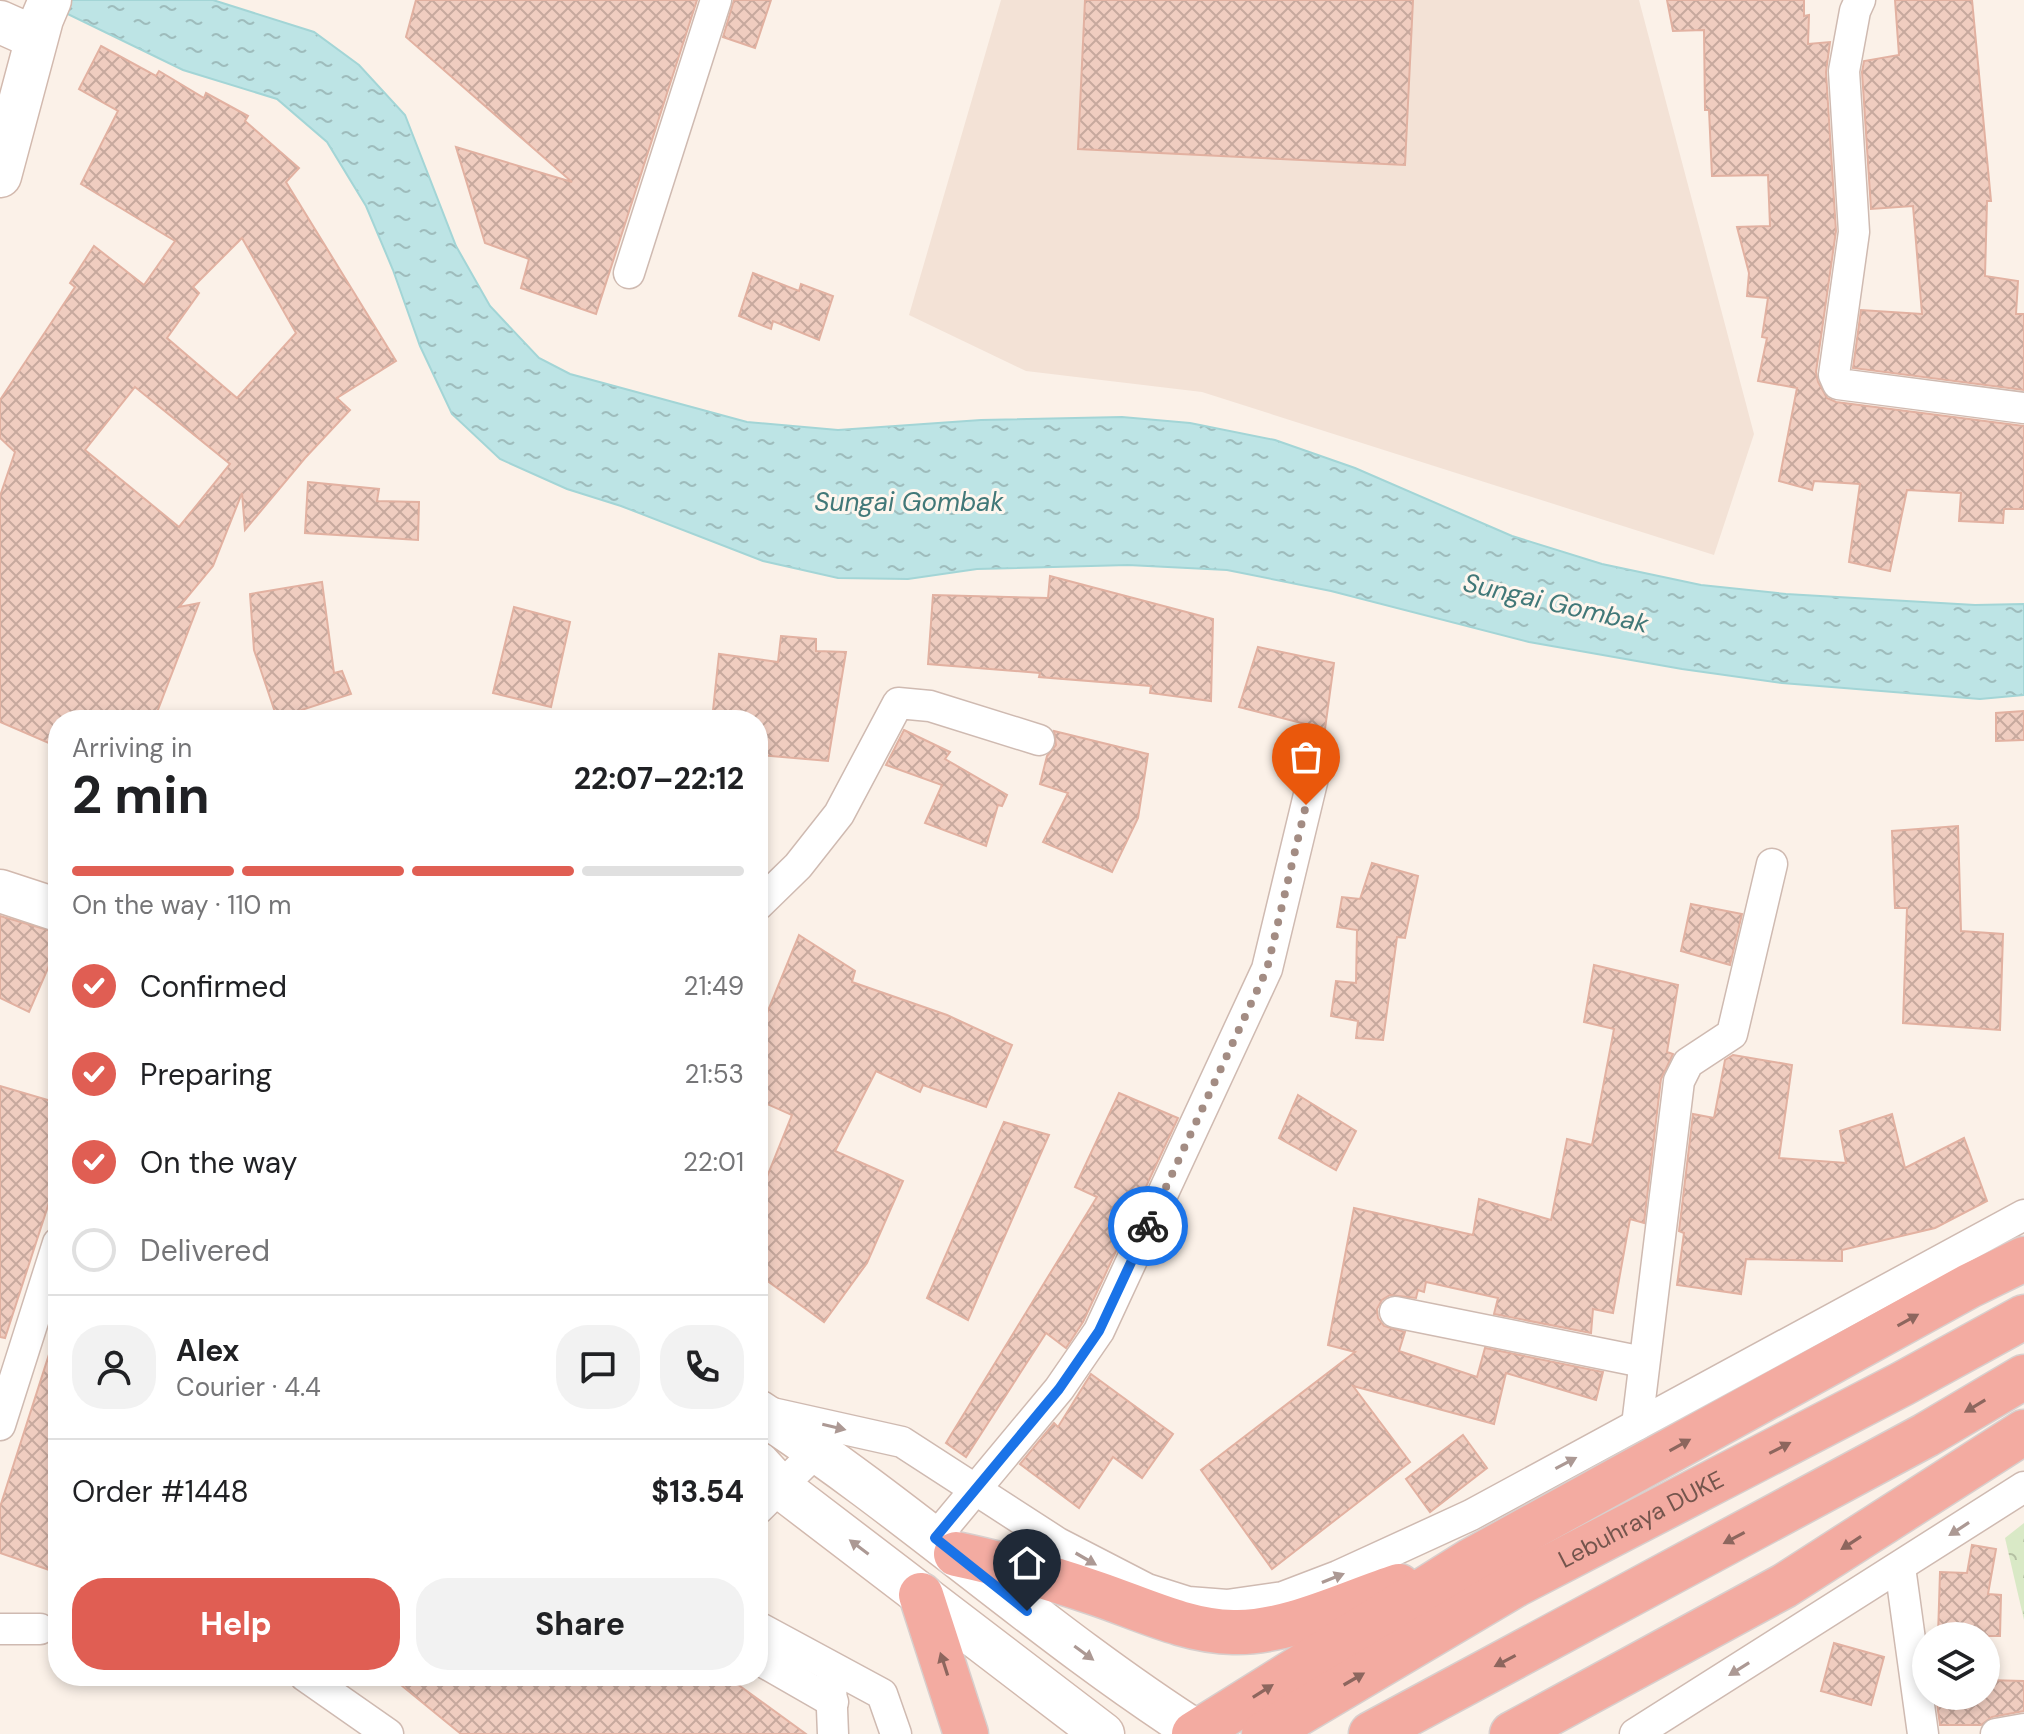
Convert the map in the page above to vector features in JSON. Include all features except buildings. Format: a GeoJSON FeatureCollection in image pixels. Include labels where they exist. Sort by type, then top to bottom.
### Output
{"type":"FeatureCollection","features":[{"type":"Feature","properties":{"kind":"highway"},"geometry":{"type":"LineString","coordinates":[[1197,1733],[1472,1560],[1969,1286],[2024,1259]]}},
{"type":"Feature","properties":{"kind":"highway","name":"Lebuhraya DUKE"},"geometry":{"type":"LineString","coordinates":[[1264,1734],[1515,1585],[1902,1384],[2024,1317]]}},
{"type":"Feature","properties":{"kind":"highway"},"geometry":{"type":"LineString","coordinates":[[1371,1734],[1926,1435],[2024,1377]]}},
{"type":"Feature","properties":{"kind":"highway"},"geometry":{"type":"LineString","coordinates":[[1512,1734],[1784,1586],[2024,1432]]}},
{"type":"Feature","properties":{"kind":"highway"},"geometry":{"type":"LineString","coordinates":[[945,1546],[1192,1626],[1233,1632],[1262,1630],[1309,1618],[1472,1560]]}},
{"type":"Feature","properties":{"kind":"highway"},"geometry":{"type":"LineString","coordinates":[[921,1595],[966,1734]]}},
{"type":"Feature","properties":{"kind":"highway"},"geometry":{"type":"LineString","coordinates":[[1554,1734],[1602,1685]]}},
{"type":"Feature","properties":{"kind":"street"},"geometry":{"type":"LineString","coordinates":[[629,273],[716,0]]}},
{"type":"Feature","properties":{"kind":"street"},"geometry":{"type":"LineString","coordinates":[[1860,0],[1855,11],[1844,71],[1854,232],[1834,375],[1838,384],[2024,408]]}},
{"type":"Feature","properties":{"kind":"street"},"geometry":{"type":"LineString","coordinates":[[0,176],[32,20]]}},
{"type":"Feature","properties":{"kind":"street"},"geometry":{"type":"LineString","coordinates":[[768,895],[798,866],[839,814],[898,703],[930,706],[1039,740]]}},
{"type":"Feature","properties":{"kind":"street"},"geometry":{"type":"LineString","coordinates":[[945,1546],[976,1489],[1059,1389],[1099,1331],[1267,969],[1313,778]]}},
{"type":"Feature","properties":{"kind":"street"},"geometry":{"type":"LineString","coordinates":[[1637,1425],[1679,1081],[1688,1063],[1732,1034],[1772,864]]}},
{"type":"Feature","properties":{"kind":"street"},"geometry":{"type":"LineString","coordinates":[[0,891],[48,907]]}},
{"type":"Feature","properties":{"kind":"street"},"geometry":{"type":"LineString","coordinates":[[768,1412],[902,1442],[1058,1543],[1147,1589],[1188,1602],[1227,1605],[1283,1597],[1338,1576],[1471,1515],[2024,1215]]}},
{"type":"Feature","properties":{"kind":"street"},"geometry":{"type":"LineString","coordinates":[[0,1425],[48,1274]]}},
{"type":"Feature","properties":{"kind":"street"},"geometry":{"type":"LineString","coordinates":[[1395,1312],[1643,1362]]}},
{"type":"Feature","properties":{"kind":"street"},"geometry":{"type":"LineString","coordinates":[[768,1417],[818,1450],[1051,1630],[1197,1733]]}},
{"type":"Feature","properties":{"kind":"street"},"geometry":{"type":"LineString","coordinates":[[768,1484],[818,1450]]}},
{"type":"Feature","properties":{"kind":"street"},"geometry":{"type":"LineString","coordinates":[[1635,1734],[2024,1487]]}},
{"type":"Feature","properties":{"kind":"street"},"geometry":{"type":"LineString","coordinates":[[768,1488],[921,1595],[1103,1734]]}},
{"type":"Feature","properties":{"kind":"street"},"geometry":{"type":"LineString","coordinates":[[1900,1567],[1923,1734]]}},
{"type":"Feature","properties":{"kind":"street"},"geometry":{"type":"LineString","coordinates":[[0,1629],[40,1629]]}},
{"type":"Feature","properties":{"kind":"street"},"geometry":{"type":"LineString","coordinates":[[768,1633],[882,1694],[896,1734]]}},
{"type":"Feature","properties":{"kind":"street"},"geometry":{"type":"LineString","coordinates":[[768,1665],[833,1702]]}},
{"type":"Feature","properties":{"kind":"street"},"geometry":{"type":"LineString","coordinates":[[830,1667],[833,1734]]}},
{"type":"Feature","properties":{"kind":"street"},"geometry":{"type":"LineString","coordinates":[[319,1686],[388,1734]]}},
{"type":"Feature","properties":{"kind":"street"},"geometry":{"type":"LineString","coordinates":[[1996,1734],[2024,1729]]}},
{"type":"Feature","properties":{"kind":"shaded area"},"geometry":{"type":"Polygon","coordinates":[[[1001,0],[1639,0],[1754,434],[1714,555],[1202,392],[1026,371],[909,315],[1001,0]]]}},
{"type":"Feature","properties":{"kind":"green space"},"geometry":{"type":"Polygon","coordinates":[[[2024,1523],[2024,1620],[2005,1538],[2024,1523]]]}},
{"type":"Feature","properties":{"kind":"water","name":"Sungai Gombak"},"geometry":{"type":"Polygon","coordinates":[[[39,0],[213,0],[314,32],[359,65],[405,115],[456,246],[490,306],[539,358],[570,374],[747,422],[838,430],[981,420],[1122,417],[1190,423],[1275,440],[1355,468],[1512,536],[1602,564],[1701,585],[1786,594],[1975,605],[2024,604],[2024,695],[1980,699],[1782,683],[1682,669],[1529,642],[1331,591],[1227,570],[1128,565],[977,569],[908,579],[838,578],[763,561],[621,506],[567,489],[500,459],[452,414],[420,346],[366,206],[327,142],[277,99],[183,70],[39,0]]]}},
{"type":"Feature","properties":{"kind":"way so far"},"geometry":{"type":"LineString","coordinates":[[1148,1226],[1267,969],[1306,805]]}},
{"type":"Feature","properties":{"kind":"route"},"geometry":{"type":"LineString","coordinates":[[1027,1611],[935,1538],[1059,1389],[1099,1331],[1148,1226]]}}]}
